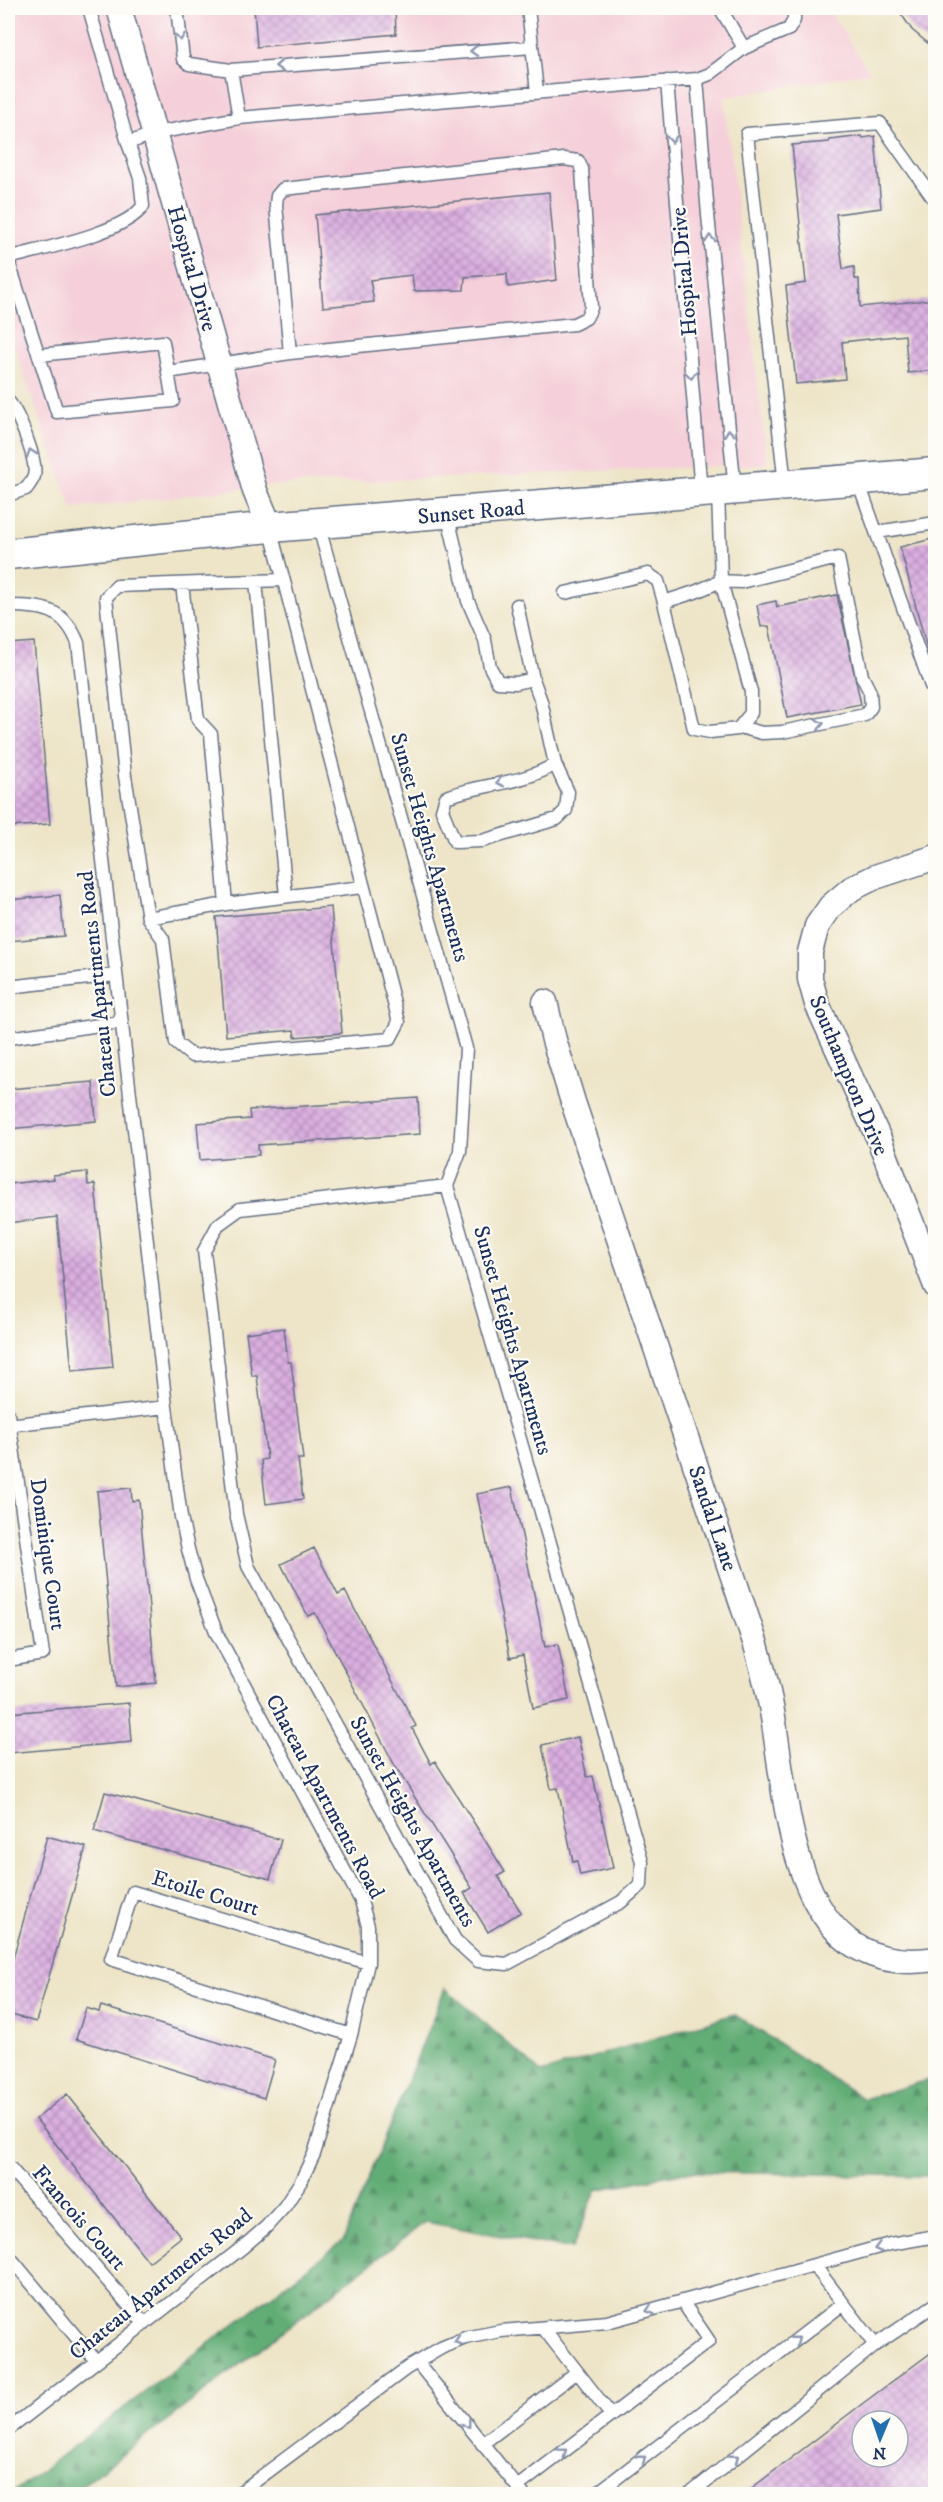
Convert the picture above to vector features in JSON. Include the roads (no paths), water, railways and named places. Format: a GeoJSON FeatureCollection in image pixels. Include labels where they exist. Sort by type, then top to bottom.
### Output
{"type":"FeatureCollection","features":[{"type":"Feature","properties":{"kind":"street","name":"Hospital Drive"},"geometry":{"type":"LineString","coordinates":[[119,8],[255,491],[270,527]]}},
{"type":"Feature","properties":{"kind":"street","name":"Sunset Road"},"geometry":{"type":"LineString","coordinates":[[8,554],[270,527],[786,487],[936,473]]}},
{"type":"Feature","properties":{"kind":"street","name":"Southampton Drive"},"geometry":{"type":"LineString","coordinates":[[936,857],[875,878],[851,889],[831,906],[817,926],[810,952],[810,979],[817,1004],[879,1139],[936,1286]]}},
{"type":"Feature","properties":{"kind":"street","name":"Sandal Lane"},"geometry":{"type":"LineString","coordinates":[[545,1002],[573,1102],[756,1645],[770,1701],[786,1811],[805,1881],[825,1918],[854,1946],[892,1960],[936,1959]]}},
{"type":"Feature","properties":{"kind":"lane"},"geometry":{"type":"LineString","coordinates":[[39,355],[163,342],[173,400],[57,412],[8,259],[108,230],[137,215],[143,206],[140,178],[89,8]]}},
{"type":"Feature","properties":{"kind":"lane"},"geometry":{"type":"LineString","coordinates":[[177,8],[183,59],[189,64],[231,70],[532,46]]}},
{"type":"Feature","properties":{"kind":"lane"},"geometry":{"type":"LineString","coordinates":[[528,8],[537,92]]}},
{"type":"Feature","properties":{"kind":"lane"},"geometry":{"type":"LineString","coordinates":[[720,8],[744,48]]}},
{"type":"Feature","properties":{"kind":"lane"},"geometry":{"type":"LineString","coordinates":[[128,143],[156,133],[238,118],[697,79],[710,74],[744,48],[789,29],[795,20],[794,8]]}},
{"type":"Feature","properties":{"kind":"lane"},"geometry":{"type":"LineString","coordinates":[[231,70],[238,118]]}},
{"type":"Feature","properties":{"kind":"lane","name":"Hospital Drive"},"geometry":{"type":"LineString","coordinates":[[697,79],[708,215],[718,492]]}},
{"type":"Feature","properties":{"kind":"lane","name":"Hospital Drive"},"geometry":{"type":"LineString","coordinates":[[667,81],[718,492]]}},
{"type":"Feature","properties":{"kind":"lane"},"geometry":{"type":"LineString","coordinates":[[786,487],[747,134],[880,123],[936,202]]}},
{"type":"Feature","properties":{"kind":"lane"},"geometry":{"type":"LineString","coordinates":[[168,372],[290,353],[574,324],[586,318],[591,308],[582,169],[578,161],[564,159],[283,189],[277,196],[276,205],[290,353]]}},
{"type":"Feature","properties":{"kind":"lane"},"geometry":{"type":"LineString","coordinates":[[8,401],[16,411],[34,463],[34,476],[26,489],[8,495]]}},
{"type":"Feature","properties":{"kind":"lane"},"geometry":{"type":"LineString","coordinates":[[858,481],[930,686],[936,687]]}},
{"type":"Feature","properties":{"kind":"lane"},"geometry":{"type":"LineString","coordinates":[[718,492],[721,580],[751,692],[751,713],[740,728]]}},
{"type":"Feature","properties":{"kind":"lane"},"geometry":{"type":"LineString","coordinates":[[447,513],[468,601],[485,640],[490,667],[498,682],[516,683],[533,679]]}},
{"type":"Feature","properties":{"kind":"lane"},"geometry":{"type":"LineString","coordinates":[[877,532],[936,523]]}},
{"type":"Feature","properties":{"kind":"lane","name":"Sunset Heights Apartments"},"geometry":{"type":"LineString","coordinates":[[318,524],[466,1048],[460,1150],[447,1186],[642,1862],[640,1885],[621,1902],[507,1964],[478,1961],[455,1940],[248,1566],[236,1514],[204,1251],[218,1225],[240,1209],[447,1186]]}},
{"type":"Feature","properties":{"kind":"lane"},"geometry":{"type":"LineString","coordinates":[[270,527],[399,1022],[390,1039],[192,1056],[176,1043],[163,939],[148,918],[125,776],[106,597],[117,586],[283,580]]}},
{"type":"Feature","properties":{"kind":"lane"},"geometry":{"type":"LineString","coordinates":[[564,593],[648,574],[658,581],[694,729],[710,732],[740,728],[762,733],[782,732],[865,715],[871,707],[870,692],[862,676],[838,558],[741,582],[721,580],[695,592],[664,602]]}},
{"type":"Feature","properties":{"kind":"lane"},"geometry":{"type":"LineString","coordinates":[[256,581],[286,896]]}},
{"type":"Feature","properties":{"kind":"lane"},"geometry":{"type":"LineString","coordinates":[[182,584],[198,720],[211,734],[226,904]]}},
{"type":"Feature","properties":{"kind":"lane"},"geometry":{"type":"LineString","coordinates":[[517,605],[555,764],[568,792],[566,810],[557,819],[482,841],[455,842],[442,810],[446,796],[543,773],[555,764]]}},
{"type":"Feature","properties":{"kind":"lane","name":"Chateau Apartments Road"},"geometry":{"type":"LineString","coordinates":[[8,606],[46,609],[60,615],[72,628],[78,643],[166,1407],[182,1517],[196,1580],[217,1634],[361,1901],[368,1926],[368,1963],[351,2035],[314,2154],[302,2181],[285,2206],[243,2247],[8,2430]]}},
{"type":"Feature","properties":{"kind":"lane"},"geometry":{"type":"LineString","coordinates":[[148,918],[226,904],[362,887]]}},
{"type":"Feature","properties":{"kind":"lane"},"geometry":{"type":"LineString","coordinates":[[8,987],[116,975]]}},
{"type":"Feature","properties":{"kind":"lane"},"geometry":{"type":"LineString","coordinates":[[8,1038],[121,1022]]}},
{"type":"Feature","properties":{"kind":"lane"},"geometry":{"type":"LineString","coordinates":[[8,1421],[166,1407]]}},
{"type":"Feature","properties":{"kind":"lane","name":"Dominique Court"},"geometry":{"type":"LineString","coordinates":[[8,1421],[43,1654],[8,1660]]}},
{"type":"Feature","properties":{"kind":"lane","name":"Etoile Court"},"geometry":{"type":"LineString","coordinates":[[351,2035],[111,1959],[132,1892],[368,1963]]}},
{"type":"Feature","properties":{"kind":"lane","name":"Francois Court"},"geometry":{"type":"LineString","coordinates":[[8,2170],[10,2168],[145,2324]]}},
{"type":"Feature","properties":{"kind":"lane"},"geometry":{"type":"LineString","coordinates":[[238,2494],[417,2362],[465,2338],[501,2331],[607,2322],[890,2244],[936,2236]]}},
{"type":"Feature","properties":{"kind":"lane"},"geometry":{"type":"LineString","coordinates":[[8,2255],[96,2361]]}},
{"type":"Feature","properties":{"kind":"lane"},"geometry":{"type":"LineString","coordinates":[[814,2265],[875,2345]]}},
{"type":"Feature","properties":{"kind":"lane"},"geometry":{"type":"LineString","coordinates":[[417,2362],[520,2491],[611,2415],[709,2341],[682,2301]]}},
{"type":"Feature","properties":{"kind":"lane"},"geometry":{"type":"LineString","coordinates":[[596,2494],[843,2304]]}},
{"type":"Feature","properties":{"kind":"lane"},"geometry":{"type":"LineString","coordinates":[[690,2494],[875,2345],[936,2304]]}},
{"type":"Feature","properties":{"kind":"lane"},"geometry":{"type":"LineString","coordinates":[[544,2329],[611,2415]]}},
{"type":"Feature","properties":{"kind":"lane"},"geometry":{"type":"LineString","coordinates":[[482,2444],[577,2372]]}}]}
